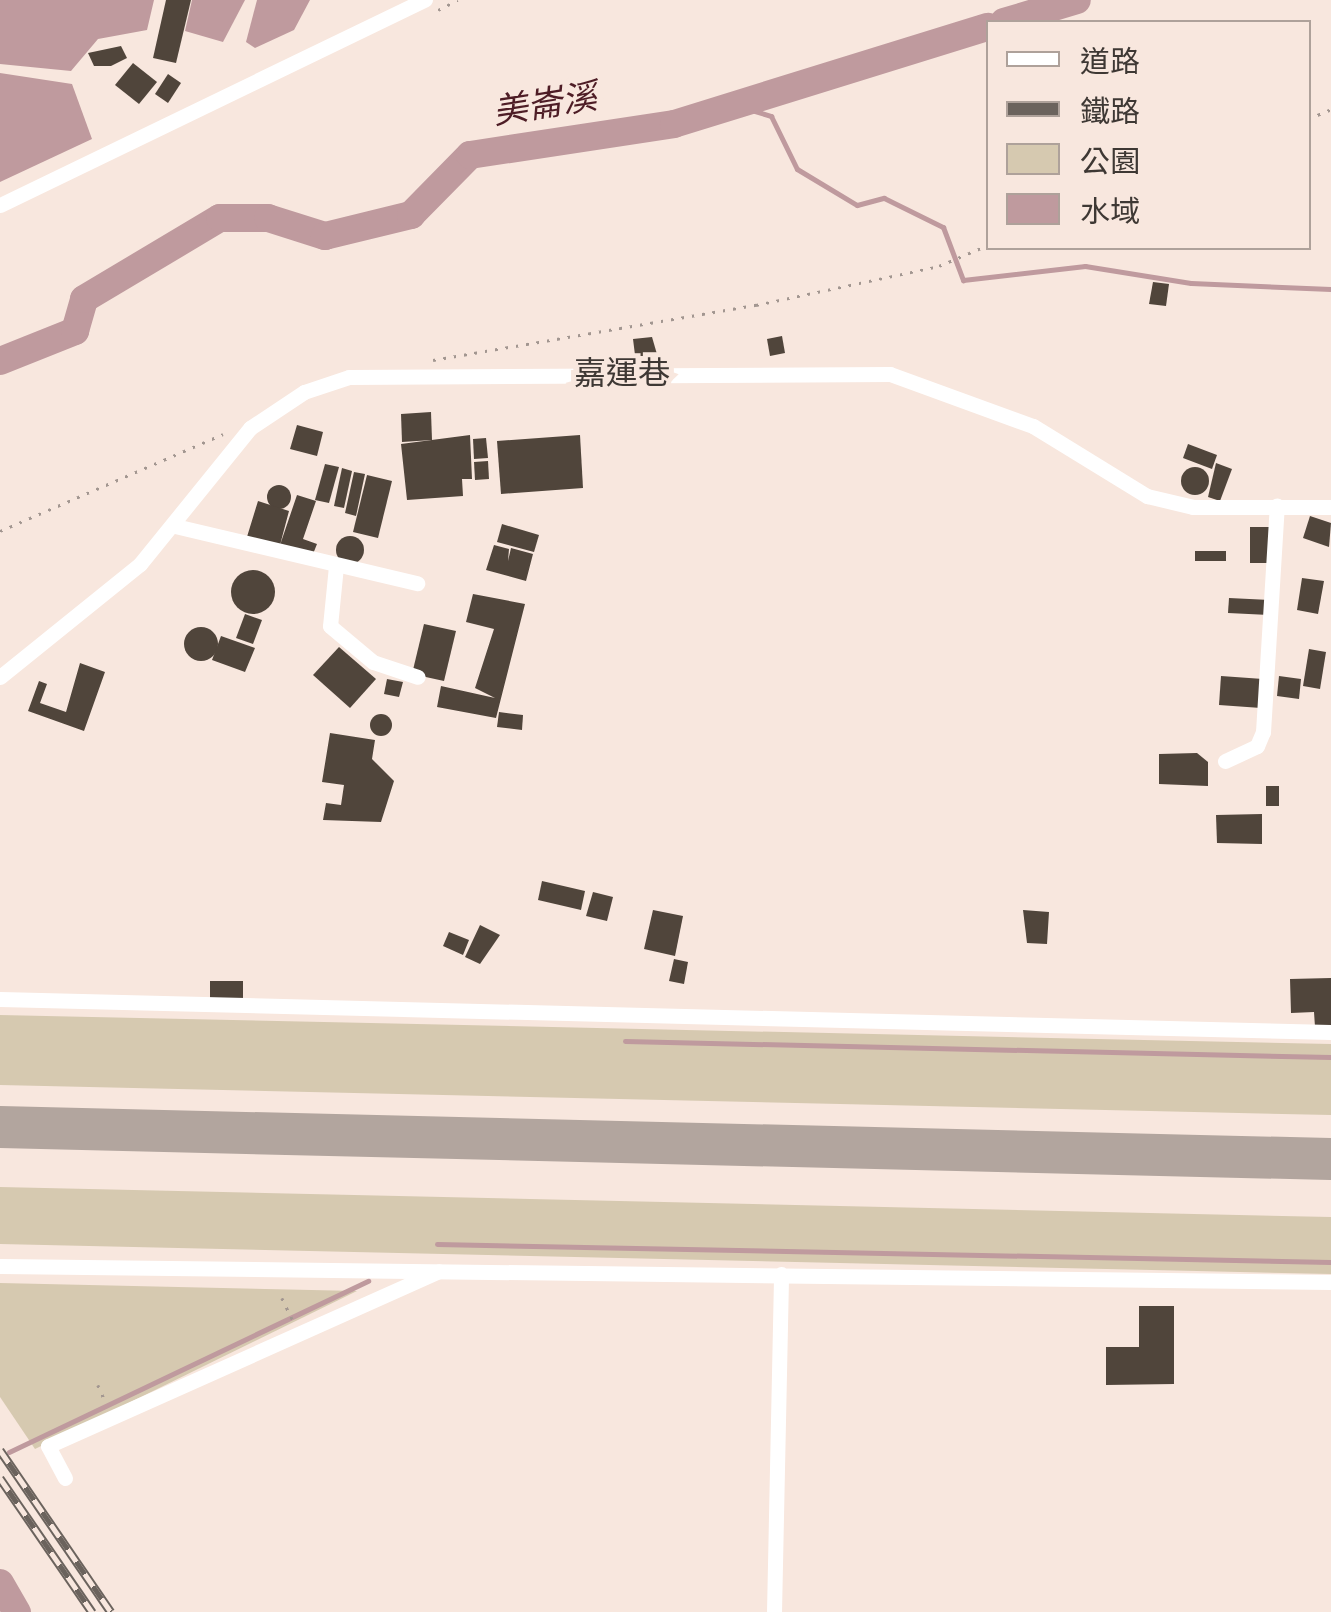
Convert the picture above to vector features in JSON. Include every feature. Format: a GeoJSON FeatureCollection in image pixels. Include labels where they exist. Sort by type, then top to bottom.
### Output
{"type":"FeatureCollection","features":[{"type":"Feature","properties":{"kind":"street"},"geometry":{"type":"LineString","coordinates":[[0,205],[425,0]]}},
{"type":"Feature","properties":{"kind":"street","name":"嘉運巷"},"geometry":{"type":"LineString","coordinates":[[0,677],[176,526],[250,428],[304,392],[349,377],[850,371],[890,374],[1033,426],[1147,496],[1193,507],[1331,506]]}},
{"type":"Feature","properties":{"kind":"street"},"geometry":{"type":"LineString","coordinates":[[1225,761],[1257,746],[1264,732],[1277,505]]}},
{"type":"Feature","properties":{"kind":"street"},"geometry":{"type":"LineString","coordinates":[[176,526],[417,583]]}},
{"type":"Feature","properties":{"kind":"street"},"geometry":{"type":"LineString","coordinates":[[336,566],[330,626],[373,662],[418,677]]}},
{"type":"Feature","properties":{"kind":"street"},"geometry":{"type":"LineString","coordinates":[[0,998],[1331,1032]]}},
{"type":"Feature","properties":{"kind":"street"},"geometry":{"type":"LineString","coordinates":[[0,1266],[448,1267],[1331,1282]]}},
{"type":"Feature","properties":{"kind":"street"},"geometry":{"type":"LineString","coordinates":[[65,1478],[48,1446],[111,1413],[448,1267]]}},
{"type":"Feature","properties":{"kind":"street"},"geometry":{"type":"LineString","coordinates":[[774,1612],[781,1274]]}},
{"type":"Feature","properties":{"kind":"path"},"geometry":{"type":"LineString","coordinates":[[430,361],[774,301],[939,266],[986,246]]}},
{"type":"Feature","properties":{"kind":"path"},"geometry":{"type":"LineString","coordinates":[[0,531],[207,437],[250,428]]}},
{"type":"Feature","properties":{"kind":"path"},"geometry":{"type":"LineString","coordinates":[[282,1298],[299,1331]]}},
{"type":"Feature","properties":{"kind":"path"},"geometry":{"type":"LineString","coordinates":[[98,1386],[111,1413]]}},
{"type":"Feature","properties":{"kind":"green space"},"geometry":{"type":"Polygon","coordinates":[[[0,1015],[1331,1044],[1331,1115],[0,1085],[0,1015]]]}},
{"type":"Feature","properties":{"kind":"green space"},"geometry":{"type":"Polygon","coordinates":[[[0,1187],[1331,1217],[1331,1274],[0,1244],[0,1187]]]}},
{"type":"Feature","properties":{"kind":"green space"},"geometry":{"type":"Polygon","coordinates":[[[0,1283],[357,1291],[35,1449],[0,1397],[0,1283]]]}},
{"type":"Feature","properties":{"kind":"water"},"geometry":{"type":"Polygon","coordinates":[[[0,0],[154,0],[147,30],[98,39],[71,71],[0,64],[0,0]]]}},
{"type":"Feature","properties":{"kind":"water"},"geometry":{"type":"Polygon","coordinates":[[[192,0],[245,0],[223,42],[185,31],[192,0]]]}},
{"type":"Feature","properties":{"kind":"water"},"geometry":{"type":"Polygon","coordinates":[[[257,0],[310,0],[294,30],[255,48],[246,42],[257,0]]]}},
{"type":"Feature","properties":{"kind":"water"},"geometry":{"type":"Polygon","coordinates":[[[0,73],[72,84],[92,139],[0,182],[0,73]]]}},
{"type":"Feature","properties":{"kind":"building"},"geometry":{"type":"Polygon","coordinates":[[[166,0],[191,0],[176,63],[153,58],[166,0]]]}},
{"type":"Feature","properties":{"kind":"building"},"geometry":{"type":"Polygon","coordinates":[[[121,46],[127,58],[111,66],[94,66],[88,53],[121,46]]]}},
{"type":"Feature","properties":{"kind":"building"},"geometry":{"type":"Polygon","coordinates":[[[133,63],[157,82],[139,104],[115,85],[133,63]]]}},
{"type":"Feature","properties":{"kind":"building"},"geometry":{"type":"Polygon","coordinates":[[[168,74],[181,83],[168,103],[155,94],[168,74]]]}},
{"type":"Feature","properties":{"kind":"building"},"geometry":{"type":"Polygon","coordinates":[[[1153,282],[1169,284],[1166,306],[1149,304],[1153,282]]]}},
{"type":"Feature","properties":{"kind":"building"},"geometry":{"type":"Polygon","coordinates":[[[782,336],[785,353],[770,356],[767,339],[782,336]]]}},
{"type":"Feature","properties":{"kind":"building"},"geometry":{"type":"Polygon","coordinates":[[[652,337],[661,368],[637,371],[633,339],[652,337]]]}},
{"type":"Feature","properties":{"kind":"building"},"geometry":{"type":"Polygon","coordinates":[[[431,412],[432,440],[402,442],[401,414],[431,412]]]}},
{"type":"Feature","properties":{"kind":"building"},"geometry":{"type":"Polygon","coordinates":[[[297,425],[323,432],[317,456],[290,449],[297,425]]]}},
{"type":"Feature","properties":{"kind":"building"},"geometry":{"type":"Polygon","coordinates":[[[470,435],[472,479],[462,479],[463,496],[407,500],[401,444],[470,435]]]}},
{"type":"Feature","properties":{"kind":"building"},"geometry":{"type":"Polygon","coordinates":[[[580,435],[583,488],[501,494],[497,441],[580,435]]]}},
{"type":"Feature","properties":{"kind":"building"},"geometry":{"type":"Polygon","coordinates":[[[486,438],[488,458],[474,459],[473,439],[486,438]]]}},
{"type":"Feature","properties":{"kind":"building"},"geometry":{"type":"Polygon","coordinates":[[[1188,444],[1217,455],[1212,469],[1183,458],[1188,444]]]}},
{"type":"Feature","properties":{"kind":"building"},"geometry":{"type":"Polygon","coordinates":[[[488,461],[489,479],[475,480],[474,462],[488,461]]]}},
{"type":"Feature","properties":{"kind":"building"},"geometry":{"type":"Polygon","coordinates":[[[1216,463],[1232,469],[1220,501],[1208,497],[1216,463]]]}},
{"type":"Feature","properties":{"kind":"building"},"geometry":{"type":"Polygon","coordinates":[[[325,464],[339,467],[329,503],[315,500],[325,464]]]}},
{"type":"Feature","properties":{"kind":"building"},"geometry":{"type":"Polygon","coordinates":[[[1195,467],[1205,471],[1209,481],[1205,491],[1195,495],[1185,491],[1181,481],[1185,471],[1195,467]]]}},
{"type":"Feature","properties":{"kind":"building"},"geometry":{"type":"Polygon","coordinates":[[[342,468],[352,471],[344,508],[334,506],[342,468]]]}},
{"type":"Feature","properties":{"kind":"building"},"geometry":{"type":"Polygon","coordinates":[[[354,472],[365,474],[356,516],[345,513],[354,472]]]}},
{"type":"Feature","properties":{"kind":"building"},"geometry":{"type":"Polygon","coordinates":[[[367,475],[392,481],[378,538],[353,532],[367,475]]]}},
{"type":"Feature","properties":{"kind":"building"},"geometry":{"type":"Polygon","coordinates":[[[279,485],[291,497],[279,509],[267,497],[279,485]]]}},
{"type":"Feature","properties":{"kind":"building"},"geometry":{"type":"Polygon","coordinates":[[[297,495],[316,501],[303,539],[317,544],[311,559],[246,540],[258,501],[289,511],[280,545],[297,495]]]}},
{"type":"Feature","properties":{"kind":"building"},"geometry":{"type":"Polygon","coordinates":[[[1310,516],[1331,523],[1329,547],[1303,538],[1310,516]]]}},
{"type":"Feature","properties":{"kind":"building"},"geometry":{"type":"Polygon","coordinates":[[[502,524],[539,535],[534,552],[497,542],[502,524]]]}},
{"type":"Feature","properties":{"kind":"building"},"geometry":{"type":"Polygon","coordinates":[[[1250,527],[1272,527],[1272,563],[1250,563],[1250,527]]]}},
{"type":"Feature","properties":{"kind":"building"},"geometry":{"type":"Polygon","coordinates":[[[350,536],[360,540],[364,550],[360,560],[350,564],[340,560],[336,550],[340,540],[350,536]]]}},
{"type":"Feature","properties":{"kind":"building"},"geometry":{"type":"Polygon","coordinates":[[[494,545],[509,549],[508,561],[511,548],[533,554],[526,581],[486,570],[494,545]]]}},
{"type":"Feature","properties":{"kind":"building"},"geometry":{"type":"Polygon","coordinates":[[[1195,551],[1226,551],[1226,561],[1195,561],[1195,551]]]}},
{"type":"Feature","properties":{"kind":"building"},"geometry":{"type":"Polygon","coordinates":[[[253,570],[269,576],[275,592],[269,608],[253,614],[237,608],[231,592],[237,576],[253,570]]]}},
{"type":"Feature","properties":{"kind":"building"},"geometry":{"type":"Polygon","coordinates":[[[1302,578],[1324,581],[1318,614],[1297,610],[1302,578]]]}},
{"type":"Feature","properties":{"kind":"building"},"geometry":{"type":"Polygon","coordinates":[[[473,594],[525,604],[496,718],[437,707],[441,686],[495,698],[475,688],[494,629],[466,622],[473,594]]]}},
{"type":"Feature","properties":{"kind":"building"},"geometry":{"type":"Polygon","coordinates":[[[1229,598],[1270,600],[1269,615],[1228,613],[1229,598]]]}},
{"type":"Feature","properties":{"kind":"building"},"geometry":{"type":"Polygon","coordinates":[[[245,614],[262,620],[253,644],[236,638],[245,614]]]}},
{"type":"Feature","properties":{"kind":"building"},"geometry":{"type":"Polygon","coordinates":[[[424,624],[456,631],[444,681],[412,674],[424,624]]]}},
{"type":"Feature","properties":{"kind":"building"},"geometry":{"type":"Polygon","coordinates":[[[201,627],[213,632],[218,644],[213,656],[201,661],[189,656],[184,644],[189,632],[201,627]]]}},
{"type":"Feature","properties":{"kind":"building"},"geometry":{"type":"Polygon","coordinates":[[[221,636],[255,648],[245,672],[212,660],[221,636]]]}},
{"type":"Feature","properties":{"kind":"building"},"geometry":{"type":"Polygon","coordinates":[[[339,647],[376,679],[350,708],[313,675],[339,647]]]}},
{"type":"Feature","properties":{"kind":"building"},"geometry":{"type":"Polygon","coordinates":[[[1309,649],[1326,652],[1320,689],[1303,686],[1309,649]]]}},
{"type":"Feature","properties":{"kind":"building"},"geometry":{"type":"Polygon","coordinates":[[[80,663],[105,672],[84,731],[28,711],[39,681],[47,684],[40,703],[66,712],[80,663]]]}},
{"type":"Feature","properties":{"kind":"building"},"geometry":{"type":"Polygon","coordinates":[[[1221,676],[1263,679],[1261,708],[1219,705],[1221,676]]]}},
{"type":"Feature","properties":{"kind":"building"},"geometry":{"type":"Polygon","coordinates":[[[1279,676],[1301,679],[1299,699],[1277,696],[1279,676]]]}},
{"type":"Feature","properties":{"kind":"building"},"geometry":{"type":"Polygon","coordinates":[[[387,679],[403,682],[399,697],[384,694],[387,679]]]}},
{"type":"Feature","properties":{"kind":"building"},"geometry":{"type":"Polygon","coordinates":[[[499,712],[523,715],[522,730],[497,727],[499,712]]]}},
{"type":"Feature","properties":{"kind":"building"},"geometry":{"type":"Polygon","coordinates":[[[381,714],[389,717],[389,733],[381,736],[373,733],[370,725],[373,717],[381,714]]]}},
{"type":"Feature","properties":{"kind":"building"},"geometry":{"type":"Polygon","coordinates":[[[330,733],[375,740],[372,759],[394,781],[381,822],[323,820],[326,803],[341,805],[344,785],[322,782],[330,733]]]}},
{"type":"Feature","properties":{"kind":"building"},"geometry":{"type":"Polygon","coordinates":[[[1197,753],[1208,762],[1208,786],[1159,784],[1159,754],[1197,753]]]}},
{"type":"Feature","properties":{"kind":"building"},"geometry":{"type":"Polygon","coordinates":[[[1266,786],[1279,786],[1279,806],[1266,806],[1266,786]]]}},
{"type":"Feature","properties":{"kind":"building"},"geometry":{"type":"Polygon","coordinates":[[[1262,814],[1262,844],[1217,843],[1216,815],[1262,814]]]}},
{"type":"Feature","properties":{"kind":"building"},"geometry":{"type":"Polygon","coordinates":[[[542,881],[585,891],[581,910],[538,900],[542,881]]]}},
{"type":"Feature","properties":{"kind":"building"},"geometry":{"type":"Polygon","coordinates":[[[593,892],[613,897],[607,921],[586,916],[593,892]]]}},
{"type":"Feature","properties":{"kind":"building"},"geometry":{"type":"Polygon","coordinates":[[[653,910],[683,916],[675,956],[644,949],[653,910]]]}},
{"type":"Feature","properties":{"kind":"building"},"geometry":{"type":"Polygon","coordinates":[[[1023,910],[1049,912],[1047,944],[1027,943],[1023,910]]]}},
{"type":"Feature","properties":{"kind":"building"},"geometry":{"type":"Polygon","coordinates":[[[480,925],[500,935],[480,964],[465,957],[480,925]]]}},
{"type":"Feature","properties":{"kind":"building"},"geometry":{"type":"Polygon","coordinates":[[[449,932],[469,940],[463,955],[443,946],[449,932]]]}},
{"type":"Feature","properties":{"kind":"building"},"geometry":{"type":"Polygon","coordinates":[[[674,959],[688,962],[684,984],[669,981],[674,959]]]}},
{"type":"Feature","properties":{"kind":"building"},"geometry":{"type":"Polygon","coordinates":[[[1331,978],[1331,1027],[1315,1027],[1314,1012],[1291,1013],[1290,979],[1331,978]]]}},
{"type":"Feature","properties":{"kind":"building"},"geometry":{"type":"Polygon","coordinates":[[[210,981],[243,981],[243,999],[210,999],[210,981]]]}},
{"type":"Feature","properties":{"kind":"building"},"geometry":{"type":"Polygon","coordinates":[[[1139,1306],[1174,1306],[1174,1384],[1106,1385],[1106,1347],[1139,1347],[1139,1306]]]}},
{"type":"Feature","properties":{"kind":"waterway","name":"美崙溪"},"geometry":{"type":"LineString","coordinates":[[1011,20],[1077,0]]}},
{"type":"Feature","properties":{"kind":"waterway","name":"美崙溪"},"geometry":{"type":"LineString","coordinates":[[0,361],[75,331],[84,299],[220,218],[268,218],[325,236],[411,215],[470,155],[674,124],[986,28]]}},
{"type":"Feature","properties":{"kind":"waterway"},"geometry":{"type":"LineString","coordinates":[[735,105],[771,116],[797,169],[857,205],[884,198],[943,227],[963,280],[1085,266],[1191,283],[1331,289]]}},
{"type":"Feature","properties":{"kind":"waterway"},"geometry":{"type":"LineString","coordinates":[[625,1041],[1331,1057]]}},
{"type":"Feature","properties":{"kind":"waterway"},"geometry":{"type":"LineString","coordinates":[[437,1244],[1331,1262]]}},
{"type":"Feature","properties":{"kind":"waterway"},"geometry":{"type":"LineString","coordinates":[[9,1452],[368,1281]]}},
{"type":"Feature","properties":{"kind":"waterway"},"geometry":{"type":"LineString","coordinates":[[0,1583],[17,1612]]}},
{"type":"Feature","properties":{"kind":"taxiway"},"geometry":{"type":"LineString","coordinates":[[0,1127],[1331,1159]]}},
{"type":"Feature","properties":{"kind":"railway"},"geometry":{"type":"LineString","coordinates":[[0,1450],[111,1612]]}},
{"type":"Feature","properties":{"kind":"railway"},"geometry":{"type":"LineString","coordinates":[[0,1478],[92,1612]]}}]}
